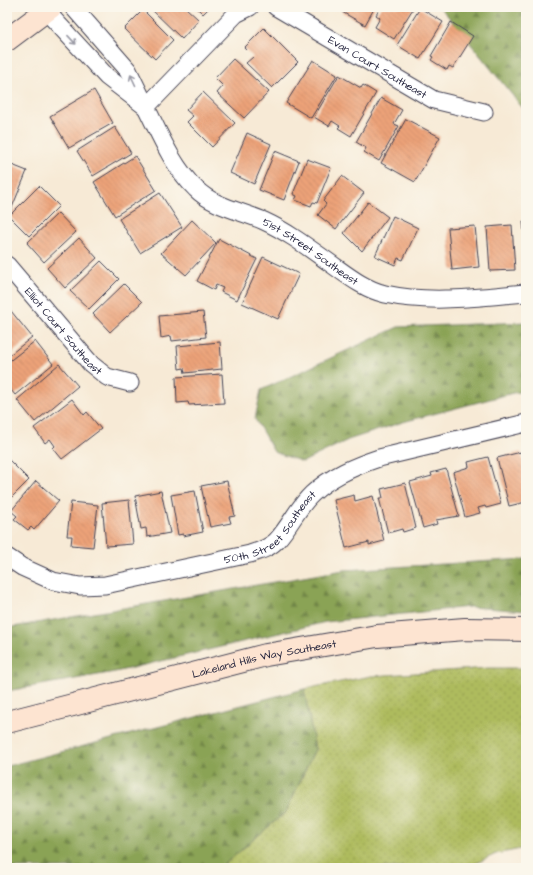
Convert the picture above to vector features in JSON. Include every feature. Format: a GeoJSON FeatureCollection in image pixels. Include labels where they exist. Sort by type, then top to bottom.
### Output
{"type":"FeatureCollection","features":[{"type":"Feature","properties":{"kind":"street","name":"51st Street Southeast"},"geometry":{"type":"LineString","coordinates":[[73,7],[128,70],[168,150],[182,173],[197,190],[218,204],[264,221],[298,240],[358,283],[383,294],[416,299],[452,299],[526,293]]}},
{"type":"Feature","properties":{"kind":"street"},"geometry":{"type":"LineString","coordinates":[[146,107],[236,14],[250,7]]}},
{"type":"Feature","properties":{"kind":"street","name":"Evan Court Southeast"},"geometry":{"type":"LineString","coordinates":[[276,7],[434,100],[484,112]]}},
{"type":"Feature","properties":{"kind":"street","name":"51st Street Southeast"},"geometry":{"type":"LineString","coordinates":[[48,9],[106,77],[146,107]]}},
{"type":"Feature","properties":{"kind":"street"},"geometry":{"type":"LineString","coordinates":[[7,40],[48,9]]}},
{"type":"Feature","properties":{"kind":"street","name":"Elliot Court Southeast"},"geometry":{"type":"LineString","coordinates":[[7,265],[91,364],[107,377],[130,383]]}},
{"type":"Feature","properties":{"kind":"street","name":"50th Street Southeast"},"geometry":{"type":"LineString","coordinates":[[7,557],[22,567],[52,581],[80,586],[105,585],[250,554],[265,549],[276,540],[311,495],[322,485],[358,466],[379,458],[526,423]]}},
{"type":"Feature","properties":{"kind":"street","name":"Lakeland Hills Way Southeast"},"geometry":{"type":"LineString","coordinates":[[7,722],[266,655],[378,636],[465,629],[526,630]]}},
{"type":"Feature","properties":{"kind":"green space"},"geometry":{"type":"Polygon","coordinates":[[[439,7],[526,7],[526,112],[447,15],[439,7]]]}},
{"type":"Feature","properties":{"kind":"green space"},"geometry":{"type":"Polygon","coordinates":[[[526,322],[526,391],[513,393],[403,422],[348,440],[303,462],[274,452],[255,419],[261,390],[398,327],[526,322]]]}},
{"type":"Feature","properties":{"kind":"green space"},"geometry":{"type":"Polygon","coordinates":[[[526,559],[526,611],[470,607],[326,622],[115,672],[7,691],[7,628],[344,570],[526,559]]]}},
{"type":"Feature","properties":{"kind":"green space"},"geometry":{"type":"Polygon","coordinates":[[[488,668],[526,668],[526,848],[496,854],[466,868],[220,868],[286,812],[315,749],[304,689],[371,676],[488,668]]]}},
{"type":"Feature","properties":{"kind":"green space"},"geometry":{"type":"Polygon","coordinates":[[[304,689],[315,749],[286,812],[220,868],[7,868],[7,766],[304,689]]]}},
{"type":"Feature","properties":{"kind":"building"},"geometry":{"type":"Polygon","coordinates":[[[149,7],[185,7],[199,20],[182,39],[149,7]]]}},
{"type":"Feature","properties":{"kind":"building"},"geometry":{"type":"Polygon","coordinates":[[[196,7],[210,7],[203,14],[196,7]]]}},
{"type":"Feature","properties":{"kind":"building"},"geometry":{"type":"Polygon","coordinates":[[[345,7],[375,7],[365,25],[342,12],[345,7]]]}},
{"type":"Feature","properties":{"kind":"building"},"geometry":{"type":"Polygon","coordinates":[[[381,7],[414,7],[394,39],[375,27],[380,18],[376,15],[381,7]]]}},
{"type":"Feature","properties":{"kind":"building"},"geometry":{"type":"Polygon","coordinates":[[[420,8],[443,22],[420,59],[397,45],[420,8]]]}},
{"type":"Feature","properties":{"kind":"building"},"geometry":{"type":"Polygon","coordinates":[[[143,10],[173,40],[155,59],[124,29],[143,10]]]}},
{"type":"Feature","properties":{"kind":"building"},"geometry":{"type":"Polygon","coordinates":[[[451,22],[473,36],[453,68],[449,66],[447,70],[431,60],[433,57],[431,56],[451,22]]]}},
{"type":"Feature","properties":{"kind":"building"},"geometry":{"type":"Polygon","coordinates":[[[264,28],[298,62],[272,88],[246,63],[253,57],[244,48],[264,28]]]}},
{"type":"Feature","properties":{"kind":"building"},"geometry":{"type":"Polygon","coordinates":[[[233,59],[269,92],[244,118],[217,93],[223,86],[215,78],[233,59]]]}},
{"type":"Feature","properties":{"kind":"building"},"geometry":{"type":"Polygon","coordinates":[[[313,60],[337,75],[311,118],[286,103],[313,60]]]}},
{"type":"Feature","properties":{"kind":"building"},"geometry":{"type":"Polygon","coordinates":[[[339,75],[361,88],[363,85],[376,93],[351,136],[338,128],[340,126],[332,121],[329,126],[314,117],[339,75]]]}},
{"type":"Feature","properties":{"kind":"building"},"geometry":{"type":"Polygon","coordinates":[[[94,90],[113,123],[69,148],[50,116],[94,90]]]}},
{"type":"Feature","properties":{"kind":"building"},"geometry":{"type":"Polygon","coordinates":[[[203,92],[235,123],[212,147],[187,122],[193,116],[186,110],[203,92]]]}},
{"type":"Feature","properties":{"kind":"building"},"geometry":{"type":"Polygon","coordinates":[[[381,98],[402,110],[394,124],[399,126],[379,161],[364,152],[366,148],[356,142],[381,98]]]}},
{"type":"Feature","properties":{"kind":"building"},"geometry":{"type":"Polygon","coordinates":[[[406,119],[440,137],[415,182],[381,163],[406,119]]]}},
{"type":"Feature","properties":{"kind":"building"},"geometry":{"type":"Polygon","coordinates":[[[115,127],[131,153],[93,176],[77,151],[115,127]]]}},
{"type":"Feature","properties":{"kind":"building"},"geometry":{"type":"Polygon","coordinates":[[[247,133],[271,144],[254,184],[230,173],[247,133]]]}},
{"type":"Feature","properties":{"kind":"building"},"geometry":{"type":"Polygon","coordinates":[[[275,151],[299,161],[284,200],[259,190],[275,151]]]}},
{"type":"Feature","properties":{"kind":"building"},"geometry":{"type":"Polygon","coordinates":[[[135,156],[156,190],[115,216],[94,182],[135,156]]]}},
{"type":"Feature","properties":{"kind":"building"},"geometry":{"type":"Polygon","coordinates":[[[307,159],[331,168],[317,203],[313,202],[311,206],[295,200],[297,196],[293,194],[307,159]]]}},
{"type":"Feature","properties":{"kind":"building"},"geometry":{"type":"Polygon","coordinates":[[[7,163],[27,171],[11,210],[7,209],[7,163]]]}},
{"type":"Feature","properties":{"kind":"building"},"geometry":{"type":"Polygon","coordinates":[[[342,176],[364,193],[336,229],[318,215],[326,204],[323,201],[342,176]]]}},
{"type":"Feature","properties":{"kind":"building"},"geometry":{"type":"Polygon","coordinates":[[[39,186],[59,206],[29,236],[9,216],[39,186]]]}},
{"type":"Feature","properties":{"kind":"building"},"geometry":{"type":"Polygon","coordinates":[[[160,193],[182,227],[140,253],[119,219],[160,193]]]}},
{"type":"Feature","properties":{"kind":"building"},"geometry":{"type":"Polygon","coordinates":[[[368,202],[388,217],[362,251],[344,233],[368,202]]]}},
{"type":"Feature","properties":{"kind":"building"},"geometry":{"type":"Polygon","coordinates":[[[58,213],[76,232],[44,262],[27,243],[58,213]]]}},
{"type":"Feature","properties":{"kind":"building"},"geometry":{"type":"Polygon","coordinates":[[[393,216],[418,228],[403,260],[398,258],[395,265],[375,256],[393,216]]]}},
{"type":"Feature","properties":{"kind":"building"},"geometry":{"type":"Polygon","coordinates":[[[192,220],[216,243],[186,275],[161,253],[192,220]]]}},
{"type":"Feature","properties":{"kind":"building"},"geometry":{"type":"Polygon","coordinates":[[[523,221],[526,221],[525,246],[523,221]]]}},
{"type":"Feature","properties":{"kind":"building"},"geometry":{"type":"Polygon","coordinates":[[[512,225],[515,270],[490,271],[487,227],[512,225]]]}},
{"type":"Feature","properties":{"kind":"building"},"geometry":{"type":"Polygon","coordinates":[[[475,226],[479,267],[452,270],[448,228],[475,226]]]}},
{"type":"Feature","properties":{"kind":"building"},"geometry":{"type":"Polygon","coordinates":[[[79,238],[97,258],[65,288],[47,268],[79,238]]]}},
{"type":"Feature","properties":{"kind":"building"},"geometry":{"type":"Polygon","coordinates":[[[219,239],[257,259],[237,300],[221,292],[223,288],[216,285],[214,290],[197,281],[219,239]]]}},
{"type":"Feature","properties":{"kind":"building"},"geometry":{"type":"Polygon","coordinates":[[[263,257],[299,274],[278,319],[242,303],[263,257]]]}},
{"type":"Feature","properties":{"kind":"building"},"geometry":{"type":"Polygon","coordinates":[[[101,261],[119,279],[89,309],[70,291],[101,261]]]}},
{"type":"Feature","properties":{"kind":"building"},"geometry":{"type":"Polygon","coordinates":[[[124,284],[142,302],[110,332],[93,314],[124,284]]]}},
{"type":"Feature","properties":{"kind":"building"},"geometry":{"type":"Polygon","coordinates":[[[7,306],[32,337],[7,357],[7,306]]]}},
{"type":"Feature","properties":{"kind":"building"},"geometry":{"type":"Polygon","coordinates":[[[203,312],[206,337],[172,341],[171,336],[161,338],[159,316],[203,312]]]}},
{"type":"Feature","properties":{"kind":"building"},"geometry":{"type":"Polygon","coordinates":[[[35,341],[53,364],[15,395],[7,385],[7,363],[35,341]]]}},
{"type":"Feature","properties":{"kind":"building"},"geometry":{"type":"Polygon","coordinates":[[[220,342],[222,369],[185,373],[184,368],[179,369],[177,346],[220,342]]]}},
{"type":"Feature","properties":{"kind":"building"},"geometry":{"type":"Polygon","coordinates":[[[59,364],[78,386],[35,422],[17,400],[59,364]]]}},
{"type":"Feature","properties":{"kind":"building"},"geometry":{"type":"Polygon","coordinates":[[[222,374],[224,403],[189,405],[188,402],[177,403],[176,377],[222,374]]]}},
{"type":"Feature","properties":{"kind":"building"},"geometry":{"type":"Polygon","coordinates":[[[72,399],[84,415],[87,412],[101,429],[62,459],[53,448],[55,446],[50,439],[45,443],[34,428],[72,399]]]}},
{"type":"Feature","properties":{"kind":"building"},"geometry":{"type":"Polygon","coordinates":[[[521,452],[526,472],[526,502],[509,506],[497,458],[521,452]]]}},
{"type":"Feature","properties":{"kind":"building"},"geometry":{"type":"Polygon","coordinates":[[[488,457],[501,504],[486,508],[485,506],[478,508],[480,513],[465,517],[453,472],[469,467],[468,462],[488,457]]]}},
{"type":"Feature","properties":{"kind":"building"},"geometry":{"type":"Polygon","coordinates":[[[9,460],[29,480],[7,502],[7,461],[9,460]]]}},
{"type":"Feature","properties":{"kind":"building"},"geometry":{"type":"Polygon","coordinates":[[[446,469],[459,516],[436,520],[437,524],[423,528],[410,482],[432,476],[431,473],[446,469]]]}},
{"type":"Feature","properties":{"kind":"building"},"geometry":{"type":"Polygon","coordinates":[[[36,481],[59,501],[34,530],[31,527],[28,530],[14,519],[17,516],[11,511],[36,481]]]}},
{"type":"Feature","properties":{"kind":"building"},"geometry":{"type":"Polygon","coordinates":[[[227,481],[235,516],[229,517],[231,523],[210,527],[201,486],[227,481]]]}},
{"type":"Feature","properties":{"kind":"building"},"geometry":{"type":"Polygon","coordinates":[[[405,483],[416,528],[403,532],[402,529],[388,533],[379,498],[383,498],[381,489],[405,483]]]}},
{"type":"Feature","properties":{"kind":"building"},"geometry":{"type":"Polygon","coordinates":[[[161,491],[170,533],[147,537],[146,528],[141,529],[135,496],[161,491]]]}},
{"type":"Feature","properties":{"kind":"building"},"geometry":{"type":"Polygon","coordinates":[[[195,491],[203,532],[183,536],[183,534],[178,535],[171,495],[195,491]]]}},
{"type":"Feature","properties":{"kind":"building"},"geometry":{"type":"Polygon","coordinates":[[[354,495],[355,501],[373,496],[384,541],[369,545],[369,542],[346,548],[334,500],[354,495]]]}},
{"type":"Feature","properties":{"kind":"building"},"geometry":{"type":"Polygon","coordinates":[[[129,500],[133,544],[106,546],[102,503],[129,500]]]}},
{"type":"Feature","properties":{"kind":"building"},"geometry":{"type":"Polygon","coordinates":[[[71,502],[98,505],[93,547],[71,545],[72,536],[67,536],[71,502]]]}}]}
